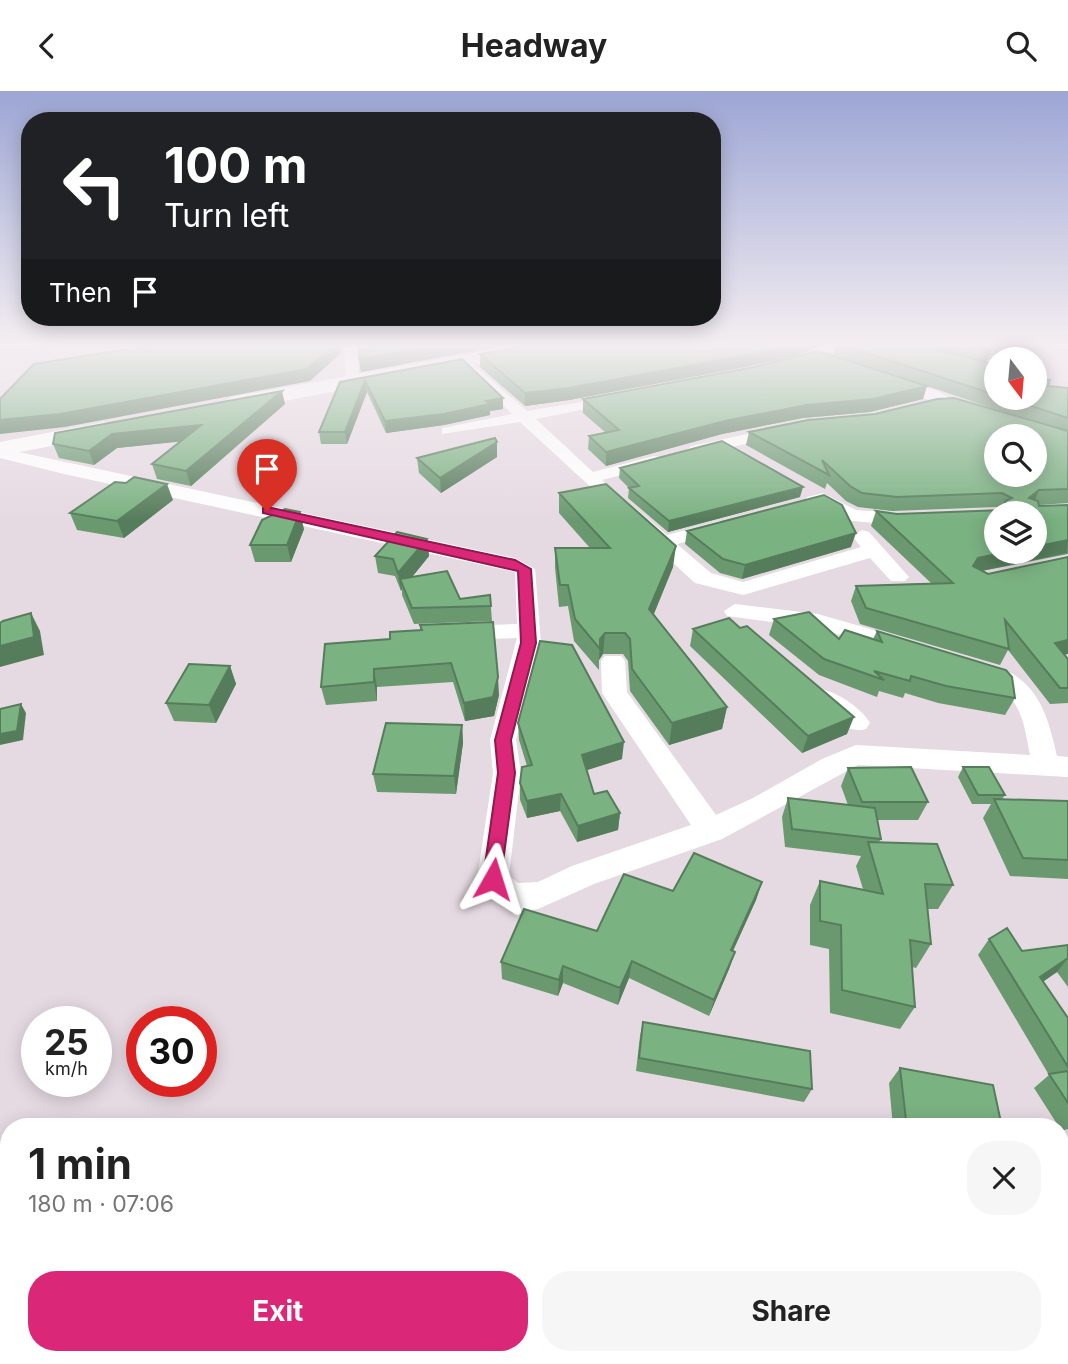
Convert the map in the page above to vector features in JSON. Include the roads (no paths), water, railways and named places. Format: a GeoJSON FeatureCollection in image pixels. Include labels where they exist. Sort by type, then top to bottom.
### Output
{"type":"FeatureCollection","features":[{"type":"Feature","properties":{"kind":"main road"},"geometry":{"type":"LineString","coordinates":[[217,407],[246,401]]}},
{"type":"Feature","properties":{"kind":"main road"},"geometry":{"type":"LineString","coordinates":[[0,451],[122,425]]}},
{"type":"Feature","properties":{"kind":"street"},"geometry":{"type":"LineString","coordinates":[[507,401],[703,578],[743,589],[874,550]]}},
{"type":"Feature","properties":{"kind":"street"},"geometry":{"type":"LineString","coordinates":[[449,431],[601,401]]}},
{"type":"Feature","properties":{"kind":"street"},"geometry":{"type":"LineString","coordinates":[[919,407],[959,405],[951,401]]}},
{"type":"Feature","properties":{"kind":"street"},"geometry":{"type":"LineString","coordinates":[[589,478],[723,442],[804,426]]}},
{"type":"Feature","properties":{"kind":"street"},"geometry":{"type":"LineString","coordinates":[[723,442],[746,455]]}},
{"type":"Feature","properties":{"kind":"street"},"geometry":{"type":"LineString","coordinates":[[0,451],[100,479],[515,564],[526,572],[528,643],[503,740],[507,773],[493,879],[498,888],[525,897],[544,893],[583,876],[711,831],[804,783],[831,764],[856,755],[1057,767],[1031,702],[1024,692],[1007,679],[957,662]]}},
{"type":"Feature","properties":{"kind":"street"},"geometry":{"type":"LineString","coordinates":[[801,486],[852,515],[926,520]]}},
{"type":"Feature","properties":{"kind":"street"},"geometry":{"type":"LineString","coordinates":[[796,506],[823,499]]}},
{"type":"Feature","properties":{"kind":"street"},"geometry":{"type":"LineString","coordinates":[[852,515],[855,527],[898,577]]}},
{"type":"Feature","properties":{"kind":"street"},"geometry":{"type":"LineString","coordinates":[[663,542],[743,520]]}},
{"type":"Feature","properties":{"kind":"street"},"geometry":{"type":"LineString","coordinates":[[726,586],[736,611],[757,641]]}},
{"type":"Feature","properties":{"kind":"street"},"geometry":{"type":"LineString","coordinates":[[736,611],[818,621],[932,655]]}},
{"type":"Feature","properties":{"kind":"street"},"geometry":{"type":"LineString","coordinates":[[432,633],[529,629]]}},
{"type":"Feature","properties":{"kind":"street"},"geometry":{"type":"LineString","coordinates":[[614,661],[615,693],[711,831]]}},
{"type":"Feature","properties":{"kind":"street"},"geometry":{"type":"LineString","coordinates":[[807,683],[857,723]]}}]}
